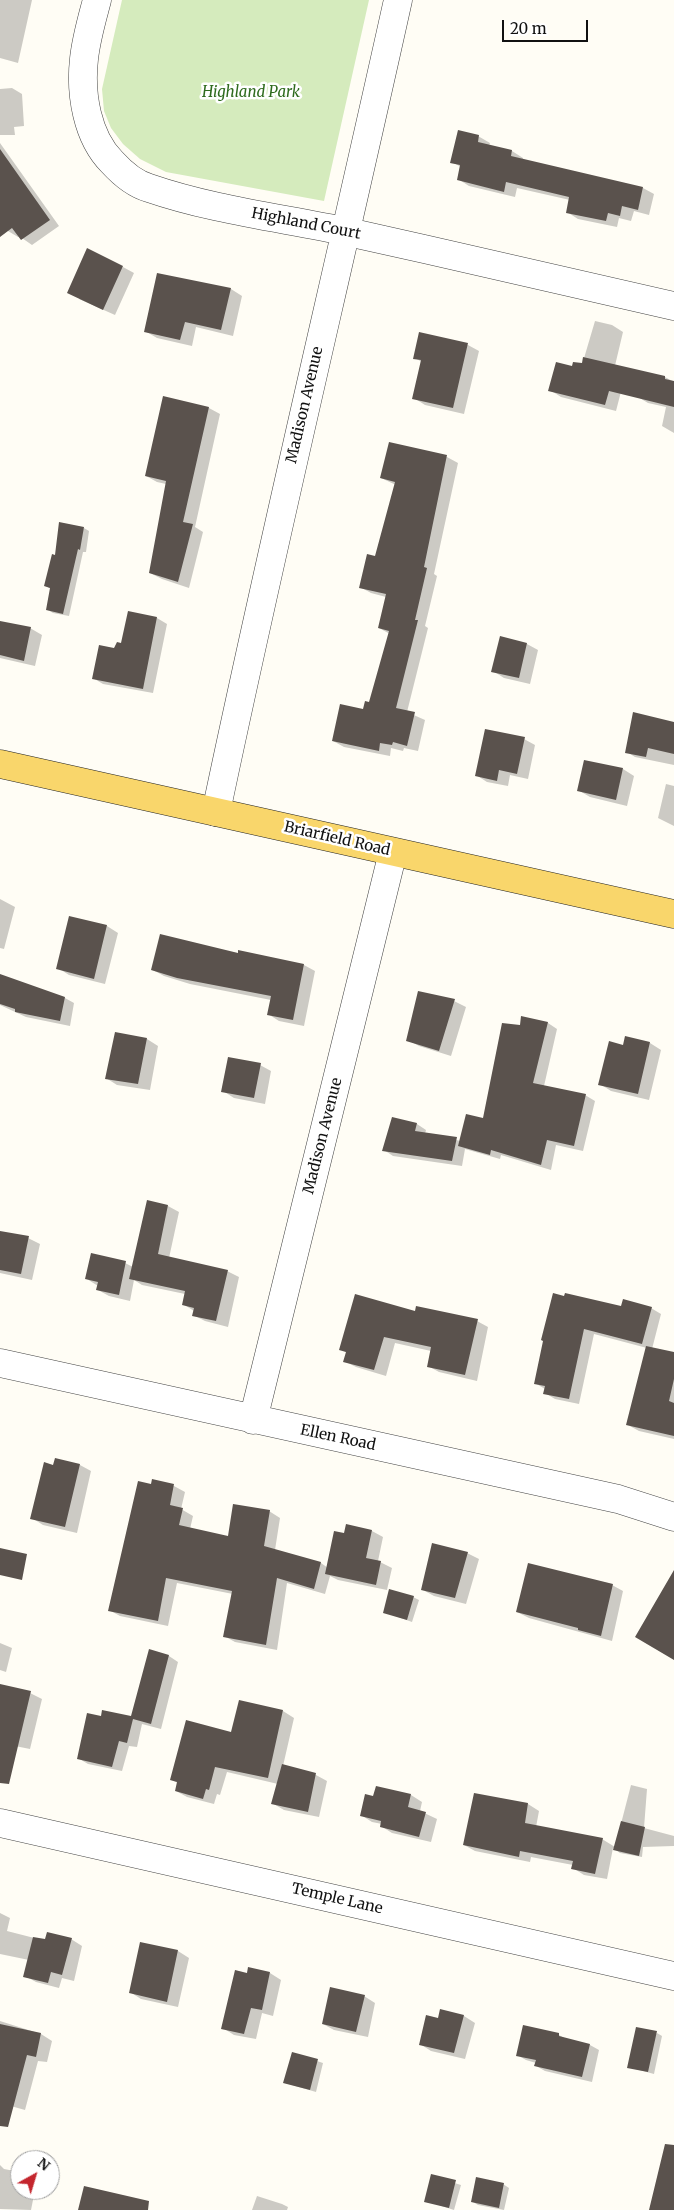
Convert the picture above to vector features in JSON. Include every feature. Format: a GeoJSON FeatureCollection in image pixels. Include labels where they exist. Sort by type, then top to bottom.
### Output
{"type":"FeatureCollection","features":[{"type":"Feature","properties":{"kind":"main road","name":"Briarfield Road"},"geometry":{"type":"LineString","coordinates":[[0,764],[674,914]]}},
{"type":"Feature","properties":{"kind":"street","name":"Highland Court"},"geometry":{"type":"LineString","coordinates":[[97,0],[84,60],[84,94],[89,122],[98,143],[116,166],[127,176],[146,188],[189,200],[346,232],[674,306]]}},
{"type":"Feature","properties":{"kind":"street","name":"Madison Avenue"},"geometry":{"type":"LineString","coordinates":[[216,812],[273,544],[398,0]]}},
{"type":"Feature","properties":{"kind":"street","name":"Madison Avenue"},"geometry":{"type":"LineString","coordinates":[[253,1420],[393,852]]}},
{"type":"Feature","properties":{"kind":"street","name":"Ellen Road"},"geometry":{"type":"LineString","coordinates":[[0,1362],[253,1420],[618,1499],[674,1517]]}},
{"type":"Feature","properties":{"kind":"street","name":"Temple Lane"},"geometry":{"type":"LineString","coordinates":[[0,1823],[674,1976]]}},
{"type":"Feature","properties":{"kind":"green space","name":"Highland Park"},"geometry":{"type":"Polygon","coordinates":[[[122,0],[369,0],[324,201],[166,172],[140,159],[123,144],[111,128],[104,111],[102,89],[122,0]]]}},
{"type":"Feature","properties":{"kind":"building"},"geometry":{"type":"Polygon","coordinates":[[[458,130],[479,135],[478,142],[512,150],[511,156],[643,187],[638,210],[622,206],[620,216],[608,213],[606,221],[566,213],[569,197],[506,182],[504,192],[457,180],[460,165],[450,163],[458,130]]]}},
{"type":"Feature","properties":{"kind":"building"},"geometry":{"type":"Polygon","coordinates":[[[0,149],[50,220],[21,240],[12,228],[0,237],[0,149]]]}},
{"type":"Feature","properties":{"kind":"building"},"geometry":{"type":"Polygon","coordinates":[[[87,248],[123,266],[103,310],[67,293],[87,248]]]}},
{"type":"Feature","properties":{"kind":"building"},"geometry":{"type":"Polygon","coordinates":[[[157,273],[231,288],[221,330],[185,322],[180,340],[144,332],[157,273]]]}},
{"type":"Feature","properties":{"kind":"building"},"geometry":{"type":"Polygon","coordinates":[[[419,332],[468,343],[453,408],[412,399],[421,360],[413,359],[419,332]]]}},
{"type":"Feature","properties":{"kind":"building"},"geometry":{"type":"Polygon","coordinates":[[[583,357],[665,376],[665,379],[674,381],[674,407],[609,391],[605,405],[548,391],[556,362],[572,366],[573,362],[582,363],[583,357]]]}},
{"type":"Feature","properties":{"kind":"building"},"geometry":{"type":"Polygon","coordinates":[[[163,396],[209,407],[183,522],[193,524],[178,582],[149,573],[166,481],[145,476],[163,396]]]}},
{"type":"Feature","properties":{"kind":"building"},"geometry":{"type":"Polygon","coordinates":[[[389,442],[447,455],[424,567],[427,568],[415,620],[418,620],[396,708],[415,712],[407,746],[393,742],[392,745],[380,743],[379,751],[332,741],[340,704],[363,709],[365,701],[369,702],[389,631],[378,628],[386,594],[359,588],[367,554],[375,556],[395,482],[380,478],[389,442]]]}},
{"type":"Feature","properties":{"kind":"building"},"geometry":{"type":"Polygon","coordinates":[[[59,522],[84,527],[80,550],[78,549],[63,614],[46,610],[50,588],[44,586],[52,554],[55,555],[59,522]]]}},
{"type":"Feature","properties":{"kind":"building"},"geometry":{"type":"Polygon","coordinates":[[[128,611],[157,617],[143,689],[92,679],[99,645],[114,648],[117,642],[121,643],[128,611]]]}},
{"type":"Feature","properties":{"kind":"building"},"geometry":{"type":"Polygon","coordinates":[[[0,621],[31,627],[24,661],[0,655],[0,621]]]}},
{"type":"Feature","properties":{"kind":"building"},"geometry":{"type":"Polygon","coordinates":[[[500,636],[527,643],[519,678],[491,672],[500,636]]]}},
{"type":"Feature","properties":{"kind":"building"},"geometry":{"type":"Polygon","coordinates":[[[633,712],[674,722],[674,754],[648,748],[646,757],[625,753],[633,712]]]}},
{"type":"Feature","properties":{"kind":"building"},"geometry":{"type":"Polygon","coordinates":[[[485,729],[525,737],[517,774],[499,770],[497,781],[475,776],[485,729]]]}},
{"type":"Feature","properties":{"kind":"building"},"geometry":{"type":"Polygon","coordinates":[[[584,760],[623,768],[616,800],[577,791],[584,760]]]}},
{"type":"Feature","properties":{"kind":"building"},"geometry":{"type":"Polygon","coordinates":[[[69,916],[107,925],[94,979],[56,969],[69,916]]]}},
{"type":"Feature","properties":{"kind":"building"},"geometry":{"type":"Polygon","coordinates":[[[160,934],[238,953],[238,950],[304,964],[293,1020],[267,1015],[271,996],[177,978],[151,970],[160,934]]]}},
{"type":"Feature","properties":{"kind":"building"},"geometry":{"type":"Polygon","coordinates":[[[0,974],[65,997],[60,1021],[15,1012],[15,1009],[0,1004],[0,974]]]}},
{"type":"Feature","properties":{"kind":"building"},"geometry":{"type":"Polygon","coordinates":[[[418,991],[455,999],[439,1051],[406,1041],[418,991]]]}},
{"type":"Feature","properties":{"kind":"building"},"geometry":{"type":"Polygon","coordinates":[[[521,1016],[548,1022],[533,1083],[586,1094],[574,1146],[547,1140],[541,1165],[491,1150],[490,1155],[458,1146],[466,1114],[483,1118],[502,1023],[520,1025],[521,1016]]]}},
{"type":"Feature","properties":{"kind":"building"},"geometry":{"type":"Polygon","coordinates":[[[115,1032],[147,1038],[138,1084],[105,1079],[115,1032]]]}},
{"type":"Feature","properties":{"kind":"building"},"geometry":{"type":"Polygon","coordinates":[[[625,1036],[650,1042],[638,1094],[598,1085],[609,1041],[623,1045],[625,1036]]]}},
{"type":"Feature","properties":{"kind":"building"},"geometry":{"type":"Polygon","coordinates":[[[228,1057],[261,1063],[254,1098],[221,1092],[228,1057]]]}},
{"type":"Feature","properties":{"kind":"building"},"geometry":{"type":"Polygon","coordinates":[[[392,1117],[417,1123],[415,1131],[457,1137],[452,1161],[382,1151],[392,1117]]]}},
{"type":"Feature","properties":{"kind":"building"},"geometry":{"type":"Polygon","coordinates":[[[147,1200],[168,1205],[158,1254],[228,1270],[216,1321],[192,1316],[194,1308],[182,1305],[185,1291],[129,1279],[147,1200]]]}},
{"type":"Feature","properties":{"kind":"building"},"geometry":{"type":"Polygon","coordinates":[[[0,1231],[29,1236],[21,1274],[0,1270],[0,1231]]]}},
{"type":"Feature","properties":{"kind":"building"},"geometry":{"type":"Polygon","coordinates":[[[91,1253],[126,1261],[119,1295],[96,1290],[98,1282],[85,1279],[91,1253]]]}},
{"type":"Feature","properties":{"kind":"building"},"geometry":{"type":"Polygon","coordinates":[[[553,1293],[564,1296],[565,1293],[621,1306],[623,1299],[652,1307],[642,1344],[584,1329],[569,1399],[543,1394],[545,1386],[534,1384],[543,1341],[541,1340],[553,1293]]]}},
{"type":"Feature","properties":{"kind":"building"},"geometry":{"type":"Polygon","coordinates":[[[355,1294],[415,1311],[416,1306],[478,1319],[465,1375],[427,1367],[431,1347],[384,1337],[374,1370],[343,1362],[346,1352],[339,1350],[355,1294]]]}},
{"type":"Feature","properties":{"kind":"building"},"geometry":{"type":"Polygon","coordinates":[[[646,1346],[674,1352],[674,1379],[669,1401],[674,1403],[674,1436],[626,1425],[646,1346]]]}},
{"type":"Feature","properties":{"kind":"building"},"geometry":{"type":"Polygon","coordinates":[[[55,1458],[80,1464],[65,1527],[30,1519],[44,1462],[53,1465],[55,1458]]]}},
{"type":"Feature","properties":{"kind":"building"},"geometry":{"type":"Polygon","coordinates":[[[152,1479],[174,1484],[170,1505],[183,1508],[179,1525],[228,1536],[233,1504],[270,1510],[264,1546],[321,1562],[314,1589],[277,1578],[266,1645],[223,1637],[232,1591],[166,1578],[158,1621],[108,1611],[138,1481],[151,1484],[152,1479]]]}},
{"type":"Feature","properties":{"kind":"building"},"geometry":{"type":"Polygon","coordinates":[[[346,1524],[372,1530],[366,1558],[381,1561],[376,1585],[325,1574],[334,1531],[344,1533],[346,1524]]]}},
{"type":"Feature","properties":{"kind":"building"},"geometry":{"type":"Polygon","coordinates":[[[432,1543],[468,1552],[455,1598],[421,1590],[432,1543]]]}},
{"type":"Feature","properties":{"kind":"building"},"geometry":{"type":"Polygon","coordinates":[[[0,1548],[27,1554],[22,1580],[0,1575],[0,1548]]]}},
{"type":"Feature","properties":{"kind":"building"},"geometry":{"type":"Polygon","coordinates":[[[528,1563],[613,1584],[601,1636],[516,1612],[528,1563]]]}},
{"type":"Feature","properties":{"kind":"building"},"geometry":{"type":"Polygon","coordinates":[[[674,1570],[674,1660],[635,1637],[674,1570]]]}},
{"type":"Feature","properties":{"kind":"building"},"geometry":{"type":"Polygon","coordinates":[[[389,1589],[414,1596],[407,1620],[383,1613],[389,1589]]]}},
{"type":"Feature","properties":{"kind":"building"},"geometry":{"type":"Polygon","coordinates":[[[149,1649],[169,1655],[151,1724],[133,1719],[127,1743],[119,1741],[112,1767],[77,1759],[87,1713],[101,1716],[102,1710],[131,1716],[149,1649]]]}},
{"type":"Feature","properties":{"kind":"building"},"geometry":{"type":"Polygon","coordinates":[[[0,1684],[31,1691],[9,1784],[0,1783],[0,1684]]]}},
{"type":"Feature","properties":{"kind":"building"},"geometry":{"type":"Polygon","coordinates":[[[239,1700],[283,1710],[268,1778],[215,1767],[209,1790],[206,1789],[203,1799],[175,1791],[177,1782],[170,1780],[186,1720],[231,1732],[239,1700]]]}},
{"type":"Feature","properties":{"kind":"building"},"geometry":{"type":"Polygon","coordinates":[[[282,1764],[316,1773],[308,1812],[271,1804],[282,1764]]]}},
{"type":"Feature","properties":{"kind":"building"},"geometry":{"type":"Polygon","coordinates":[[[376,1786],[411,1794],[408,1807],[426,1812],[419,1837],[380,1827],[381,1821],[360,1816],[365,1794],[373,1796],[376,1786]]]}},
{"type":"Feature","properties":{"kind":"building"},"geometry":{"type":"Polygon","coordinates":[[[474,1793],[528,1803],[525,1823],[603,1838],[595,1874],[571,1869],[573,1861],[520,1851],[519,1857],[463,1845],[474,1793]]]}},
{"type":"Feature","properties":{"kind":"building"},"geometry":{"type":"Polygon","coordinates":[[[621,1821],[645,1827],[639,1856],[613,1850],[621,1821]]]}},
{"type":"Feature","properties":{"kind":"building"},"geometry":{"type":"Polygon","coordinates":[[[47,1932],[72,1938],[62,1975],[51,1972],[48,1983],[23,1977],[33,1937],[45,1939],[47,1932]]]}},
{"type":"Feature","properties":{"kind":"building"},"geometry":{"type":"Polygon","coordinates":[[[140,1942],[178,1950],[167,2002],[129,1993],[140,1942]]]}},
{"type":"Feature","properties":{"kind":"building"},"geometry":{"type":"Polygon","coordinates":[[[248,1967],[270,1972],[262,2010],[251,2008],[244,2034],[221,2029],[235,1970],[247,1973],[248,1967]]]}},
{"type":"Feature","properties":{"kind":"building"},"geometry":{"type":"Polygon","coordinates":[[[330,1987],[365,1995],[356,2032],[322,2024],[330,1987]]]}},
{"type":"Feature","properties":{"kind":"building"},"geometry":{"type":"Polygon","coordinates":[[[440,2009],[464,2015],[454,2053],[419,2045],[426,2015],[438,2018],[440,2009]]]}},
{"type":"Feature","properties":{"kind":"building"},"geometry":{"type":"Polygon","coordinates":[[[0,2024],[41,2033],[36,2057],[27,2055],[8,2127],[0,2126],[0,2024]]]}},
{"type":"Feature","properties":{"kind":"building"},"geometry":{"type":"Polygon","coordinates":[[[523,2025],[559,2033],[559,2036],[590,2044],[582,2077],[534,2066],[536,2060],[516,2056],[523,2025]]]}},
{"type":"Feature","properties":{"kind":"building"},"geometry":{"type":"Polygon","coordinates":[[[636,2027],[657,2031],[648,2072],[627,2068],[636,2027]]]}},
{"type":"Feature","properties":{"kind":"building"},"geometry":{"type":"Polygon","coordinates":[[[292,2052],[318,2059],[310,2090],[283,2083],[292,2052]]]}},
{"type":"Feature","properties":{"kind":"building"},"geometry":{"type":"Polygon","coordinates":[[[665,2144],[674,2145],[674,2210],[649,2210],[665,2144]]]}},
{"type":"Feature","properties":{"kind":"building"},"geometry":{"type":"Polygon","coordinates":[[[431,2174],[456,2180],[449,2208],[424,2202],[431,2174]]]}},
{"type":"Feature","properties":{"kind":"building"},"geometry":{"type":"Polygon","coordinates":[[[476,2177],[504,2183],[499,2208],[471,2202],[476,2177]]]}},
{"type":"Feature","properties":{"kind":"building"},"geometry":{"type":"Polygon","coordinates":[[[84,2186],[149,2201],[148,2210],[78,2210],[84,2186]]]}}]}
